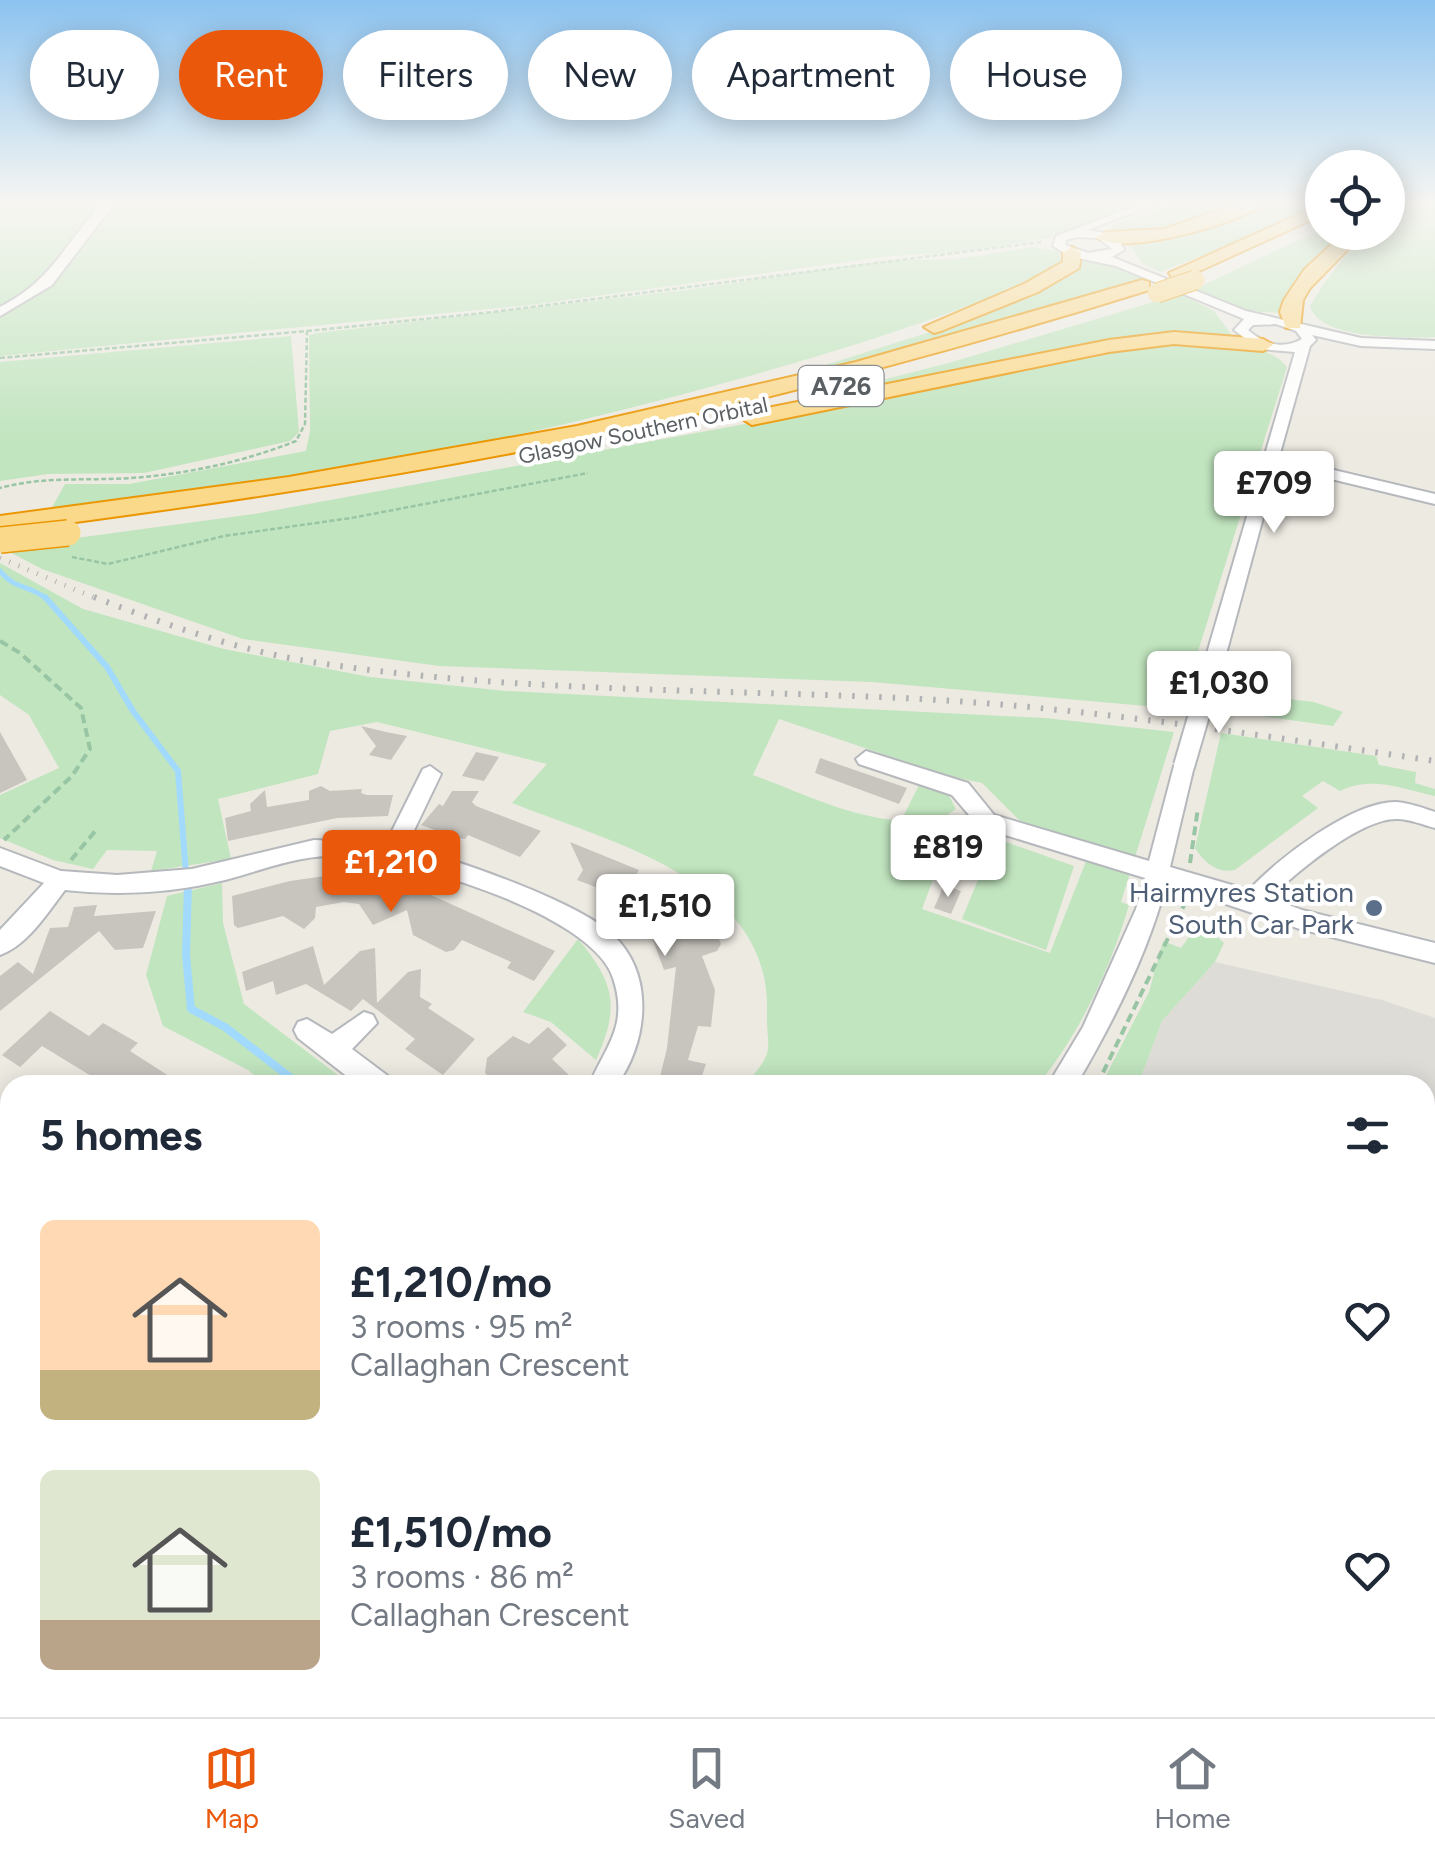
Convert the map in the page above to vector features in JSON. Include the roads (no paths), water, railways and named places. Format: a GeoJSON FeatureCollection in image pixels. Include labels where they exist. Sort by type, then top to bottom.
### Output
{"type":"FeatureCollection","features":[{"type":"Feature","properties":{"kind":"highway","name":"A726"},"geometry":{"type":"LineString","coordinates":[[578,439],[958,319],[1043,281]]}},
{"type":"Feature","properties":{"kind":"highway","name":"Glasgow Southern Orbital"},"geometry":{"type":"LineString","coordinates":[[0,540],[275,503],[820,392],[1022,336],[1157,281]]}},
{"type":"Feature","properties":{"kind":"highway"},"geometry":{"type":"LineString","coordinates":[[1297,326],[1290,308],[1307,281]]}},
{"type":"Feature","properties":{"kind":"highway","name":"A726"},"geometry":{"type":"LineString","coordinates":[[578,439],[697,428],[1109,346],[1174,338],[1268,346]]}},
{"type":"Feature","properties":{"kind":"highway","name":"Glasgow Southern Orbital"},"geometry":{"type":"LineString","coordinates":[[0,524],[59,535]]}},
{"type":"Feature","properties":{"kind":"street"},"geometry":{"type":"LineString","coordinates":[[0,312],[48,281]]}},
{"type":"Feature","properties":{"kind":"street"},"geometry":{"type":"LineString","coordinates":[[1143,281],[1212,305],[1361,342]]}},
{"type":"Feature","properties":{"kind":"street"},"geometry":{"type":"LineString","coordinates":[[1212,305],[1296,368]]}},
{"type":"Feature","properties":{"kind":"street"},"geometry":{"type":"LineString","coordinates":[[1241,330],[1249,321],[1266,319]]}},
{"type":"Feature","properties":{"kind":"street"},"geometry":{"type":"LineString","coordinates":[[1067,1075],[1092,1034],[1148,909],[1184,766],[1296,368],[1309,336],[1297,326]]}},
{"type":"Feature","properties":{"kind":"street"},"geometry":{"type":"LineString","coordinates":[[1268,346],[1361,342],[1435,345]]}},
{"type":"Feature","properties":{"kind":"street"},"geometry":{"type":"LineString","coordinates":[[1271,460],[1435,499]]}},
{"type":"Feature","properties":{"kind":"street"},"geometry":{"type":"LineString","coordinates":[[866,759],[960,789],[986,821],[1253,901],[1300,920],[1435,953]]}},
{"type":"Feature","properties":{"kind":"street"},"geometry":{"type":"LineString","coordinates":[[393,851],[430,774]]}},
{"type":"Feature","properties":{"kind":"street"},"geometry":{"type":"LineString","coordinates":[[1253,901],[1289,869],[1361,822],[1394,810],[1435,820]]}},
{"type":"Feature","properties":{"kind":"street"},"geometry":{"type":"LineString","coordinates":[[965,868],[986,821]]}},
{"type":"Feature","properties":{"kind":"street"},"geometry":{"type":"LineString","coordinates":[[0,858],[57,880],[98,885],[157,884],[221,872],[291,851],[339,847],[421,857],[552,912],[606,942],[624,972],[632,1018],[620,1060],[609,1075]]}},
{"type":"Feature","properties":{"kind":"street"},"geometry":{"type":"LineString","coordinates":[[0,944],[29,918],[57,880]]}},
{"type":"Feature","properties":{"kind":"street"},"geometry":{"type":"LineString","coordinates":[[335,1048],[364,1023]]}},
{"type":"Feature","properties":{"kind":"street"},"geometry":{"type":"LineString","coordinates":[[307,1030],[366,1075]]}},
{"type":"Feature","properties":{"kind":"waterway"},"geometry":{"type":"LineString","coordinates":[[0,571],[12,582],[47,600]]}},
{"type":"Feature","properties":{"kind":"waterway"},"geometry":{"type":"LineString","coordinates":[[47,600],[107,667],[133,711],[178,771],[187,886]]}},
{"type":"Feature","properties":{"kind":"waterway"},"geometry":{"type":"LineString","coordinates":[[188,883],[186,955],[191,1009],[225,1027],[287,1075]]}},
{"type":"Feature","properties":{"kind":"railway"},"geometry":{"type":"LineString","coordinates":[[0,558],[100,600]]}},
{"type":"Feature","properties":{"kind":"railway"},"geometry":{"type":"LineString","coordinates":[[94,597],[233,645],[319,663],[391,672],[609,688],[968,702],[1168,723],[1435,761]]}},
{"type":"Feature","properties":{"kind":"place","name":"Hairmyres Station South Car Park"},"geometry":{"type":"Point","coordinates":[1374,908]}}]}
